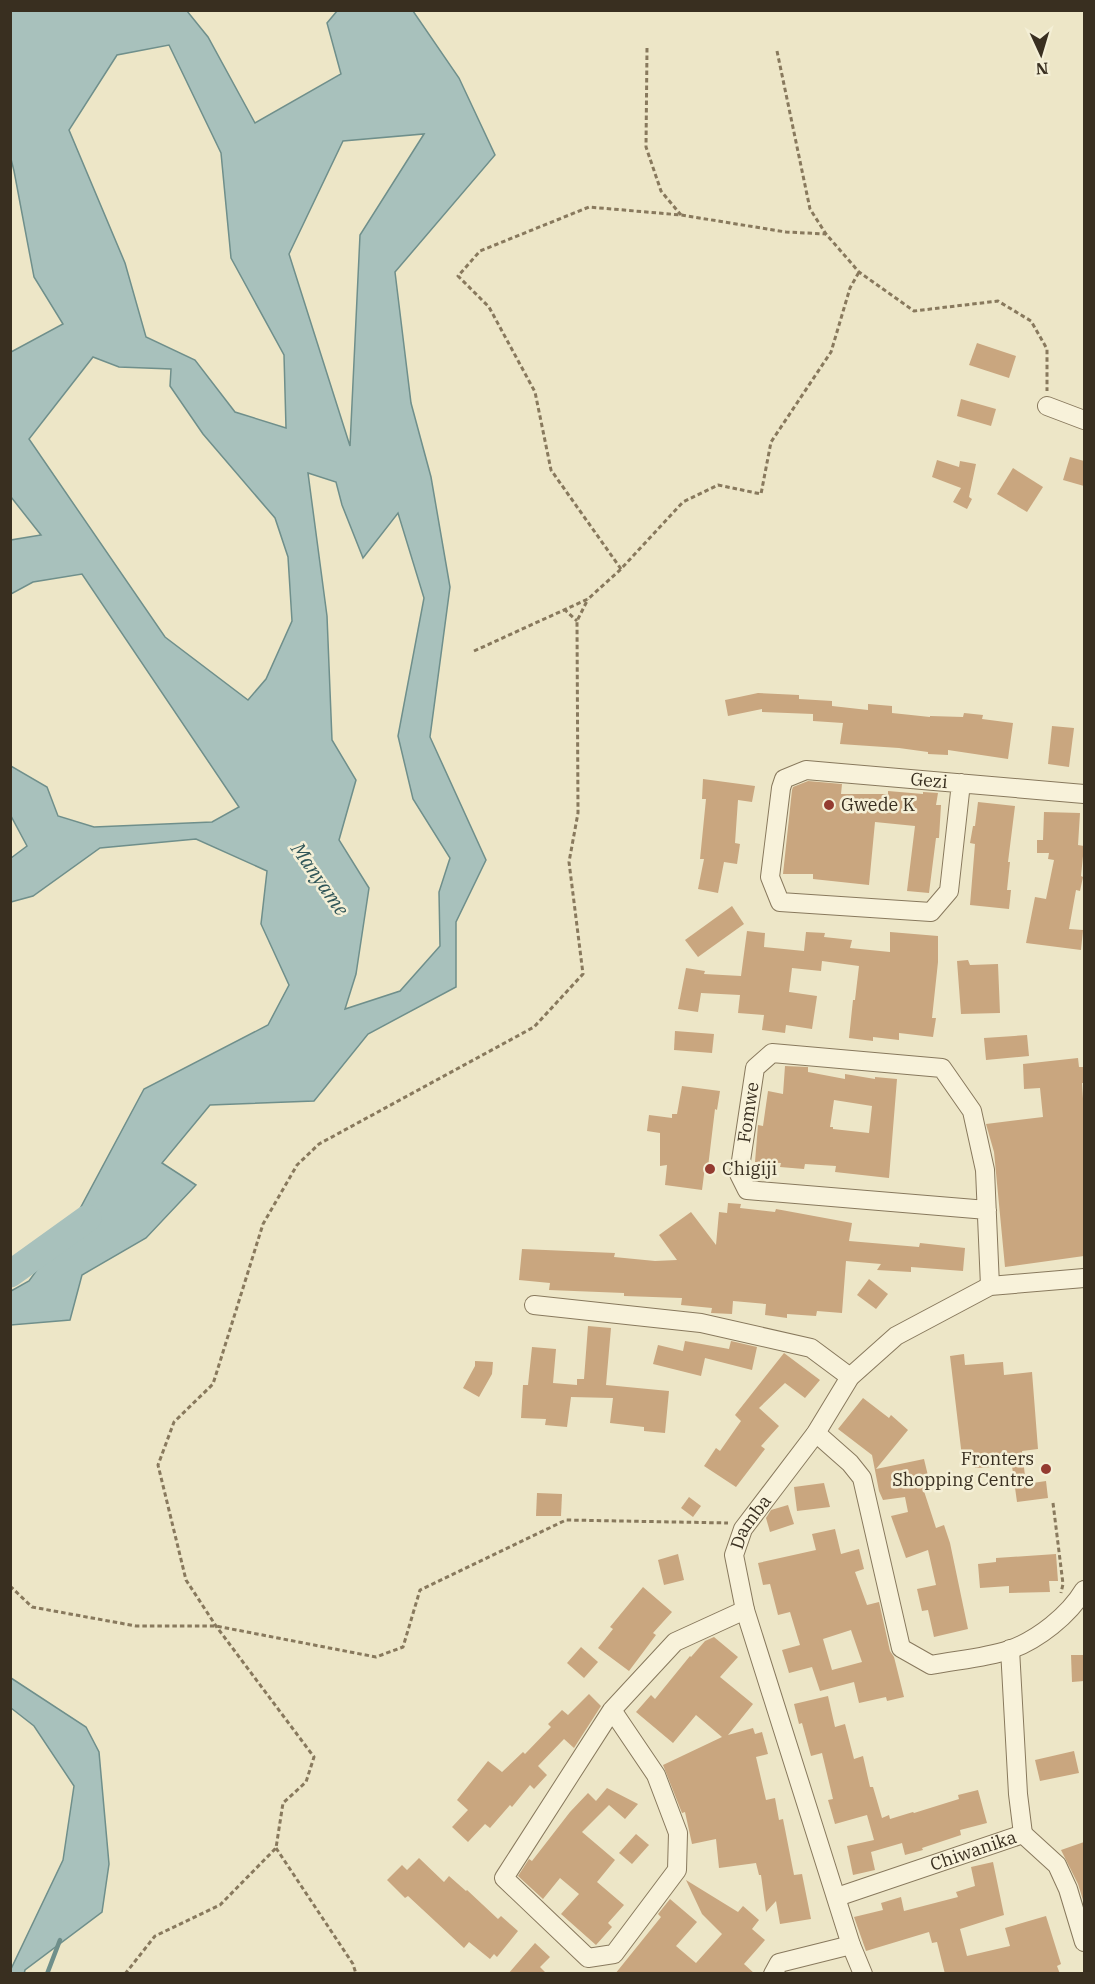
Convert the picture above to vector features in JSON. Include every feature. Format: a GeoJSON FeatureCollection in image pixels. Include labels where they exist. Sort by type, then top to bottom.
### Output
{"type":"FeatureCollection","features":[{"type":"Feature","properties":{"kind":"street"},"geometry":{"type":"LineString","coordinates":[[1047,406],[1084,420]]}},
{"type":"Feature","properties":{"kind":"street","name":"Gezi"},"geometry":{"type":"LineString","coordinates":[[961,783],[949,891],[931,912],[780,902],[770,877],[781,788],[784,779],[806,770],[961,783],[1084,794]]}},
{"type":"Feature","properties":{"kind":"street","name":"Fomwe"},"geometry":{"type":"LineString","coordinates":[[987,1210],[747,1190],[739,1174],[755,1068],[772,1053],[942,1068],[972,1111],[985,1170],[987,1210],[990,1286]]}},
{"type":"Feature","properties":{"kind":"street","name":"Damba"},"geometry":{"type":"LineString","coordinates":[[863,1974],[851,1945],[746,1610],[734,1555],[743,1529],[816,1433],[850,1377],[896,1336],[990,1286],[1084,1278]]}},
{"type":"Feature","properties":{"kind":"street"},"geometry":{"type":"LineString","coordinates":[[534,1305],[701,1323],[811,1348],[850,1377]]}},
{"type":"Feature","properties":{"kind":"street"},"geometry":{"type":"LineString","coordinates":[[816,1433],[850,1463],[862,1478],[901,1648],[931,1665],[1010,1649],[1052,1627],[1075,1605],[1084,1590]]}},
{"type":"Feature","properties":{"kind":"street"},"geometry":{"type":"LineString","coordinates":[[612,1710],[656,1775],[678,1833],[677,1870],[614,1954],[588,1958],[504,1878],[612,1710],[675,1642],[746,1610]]}},
{"type":"Feature","properties":{"kind":"street"},"geometry":{"type":"LineString","coordinates":[[1010,1649],[1018,1794],[1023,1834]]}},
{"type":"Feature","properties":{"kind":"street","name":"Chiwanika"},"geometry":{"type":"LineString","coordinates":[[837,1897],[1023,1834],[1057,1865],[1068,1889],[1084,1942]]}},
{"type":"Feature","properties":{"kind":"street"},"geometry":{"type":"LineString","coordinates":[[773,1974],[780,1963],[851,1945]]}},
{"type":"Feature","properties":{"kind":"path"},"geometry":{"type":"LineString","coordinates":[[647,48],[646,147],[661,191],[681,215]]}},
{"type":"Feature","properties":{"kind":"path"},"geometry":{"type":"LineString","coordinates":[[777,51],[810,209],[826,234],[859,272],[914,311],[998,301],[1031,321],[1047,348],[1047,406]]}},
{"type":"Feature","properties":{"kind":"path"},"geometry":{"type":"LineString","coordinates":[[621,569],[551,470],[535,392],[489,307],[458,276],[480,251],[589,207],[681,215],[786,231],[826,234]]}},
{"type":"Feature","properties":{"kind":"path"},"geometry":{"type":"LineString","coordinates":[[474,651],[588,599],[621,569],[683,502],[717,485],[761,494],[771,442],[831,351],[850,288],[859,272]]}},
{"type":"Feature","properties":{"kind":"path"},"geometry":{"type":"LineString","coordinates":[[125,1974],[155,1936],[220,1905],[276,1848],[283,1803],[306,1782],[314,1757],[216,1626],[186,1580],[158,1465],[174,1422],[213,1384],[263,1224],[297,1165],[319,1144],[534,1027],[583,974],[569,862],[578,813],[577,621],[588,599]]}},
{"type":"Feature","properties":{"kind":"path"},"geometry":{"type":"LineString","coordinates":[[564,609],[577,621]]}},
{"type":"Feature","properties":{"kind":"path"},"geometry":{"type":"LineString","coordinates":[[1053,1503],[1063,1584],[1060,1595]]}},
{"type":"Feature","properties":{"kind":"path"},"geometry":{"type":"LineString","coordinates":[[10,1586],[32,1607],[136,1626],[216,1626],[376,1657],[403,1647],[420,1590],[566,1520],[730,1523],[743,1529]]}},
{"type":"Feature","properties":{"kind":"path"},"geometry":{"type":"LineString","coordinates":[[276,1848],[353,1964],[356,1974]]}},
{"type":"Feature","properties":{"kind":"water"},"geometry":{"type":"Polygon","coordinates":[[[11,10],[187,11],[208,37],[255,123],[341,74],[327,23],[337,11],[413,11],[459,78],[495,155],[395,272],[411,403],[431,477],[450,587],[430,737],[486,860],[456,922],[456,987],[368,1034],[314,1101],[210,1105],[162,1163],[196,1185],[146,1238],[82,1275],[70,1320],[11,1325],[11,1291],[29,1281],[76,1216],[144,1089],[268,1025],[289,985],[261,924],[267,871],[196,839],[100,848],[33,896],[11,902],[11,858],[27,846],[11,816],[11,766],[47,787],[58,816],[94,827],[212,822],[239,807],[82,574],[33,582],[11,594],[11,540],[41,535],[11,497],[11,352],[63,324],[34,277],[11,159],[11,10]],[[169,45],[117,55],[69,130],[125,263],[146,337],[195,360],[235,412],[286,428],[284,355],[231,258],[221,153],[169,45]],[[424,134],[343,141],[289,254],[350,446],[360,235],[424,134]],[[93,357],[29,439],[165,637],[248,700],[266,679],[292,621],[288,557],[275,518],[203,434],[170,386],[171,369],[119,367],[93,357]],[[308,473],[327,616],[332,740],[356,780],[339,840],[369,888],[356,974],[345,1009],[400,991],[440,946],[439,892],[450,858],[413,799],[398,736],[424,598],[398,513],[363,558],[342,505],[336,482],[308,473]]]}},
{"type":"Feature","properties":{"kind":"water"},"geometry":{"type":"Polygon","coordinates":[[[11,1678],[86,1727],[99,1752],[109,1864],[102,1912],[25,1970],[24,1974],[11,1973],[11,1969],[63,1860],[74,1786],[34,1726],[11,1708],[11,1678]]]}},
{"type":"Feature","properties":{"kind":"building"},"geometry":{"type":"Polygon","coordinates":[[[977,343],[1016,356],[1009,378],[969,365],[977,343]]]}},
{"type":"Feature","properties":{"kind":"building"},"geometry":{"type":"Polygon","coordinates":[[[961,399],[996,409],[991,426],[957,416],[961,399]]]}},
{"type":"Feature","properties":{"kind":"building"},"geometry":{"type":"Polygon","coordinates":[[[1070,457],[1084,461],[1084,486],[1063,480],[1070,457]]]}},
{"type":"Feature","properties":{"kind":"building"},"geometry":{"type":"Polygon","coordinates":[[[937,460],[959,467],[960,461],[976,464],[969,497],[972,499],[967,509],[953,502],[961,488],[932,477],[937,460]]]}},
{"type":"Feature","properties":{"kind":"building"},"geometry":{"type":"Polygon","coordinates":[[[1013,468],[1043,487],[1027,512],[997,494],[1013,468]]]}},
{"type":"Feature","properties":{"kind":"building"},"geometry":{"type":"Polygon","coordinates":[[[758,693],[799,695],[799,699],[832,701],[832,706],[868,710],[868,704],[892,706],[892,713],[930,717],[963,717],[964,713],[983,715],[982,719],[1013,723],[1008,759],[948,750],[948,755],[928,754],[928,752],[899,748],[840,744],[843,723],[813,721],[813,714],[762,712],[762,709],[728,716],[725,700],[758,693]]]}},
{"type":"Feature","properties":{"kind":"building"},"geometry":{"type":"Polygon","coordinates":[[[1052,726],[1074,728],[1069,767],[1048,764],[1052,726]]]}},
{"type":"Feature","properties":{"kind":"building"},"geometry":{"type":"Polygon","coordinates":[[[703,779],[755,786],[752,802],[738,800],[735,843],[740,844],[737,864],[724,862],[718,893],[698,889],[704,859],[700,859],[706,799],[702,799],[703,779]]]}},
{"type":"Feature","properties":{"kind":"building"},"geometry":{"type":"Polygon","coordinates":[[[808,781],[842,784],[841,794],[888,794],[888,791],[938,793],[936,805],[941,805],[939,838],[936,838],[929,893],[907,891],[915,826],[875,822],[869,885],[813,879],[813,874],[783,874],[792,790],[793,787],[808,781]]]}},
{"type":"Feature","properties":{"kind":"building"},"geometry":{"type":"Polygon","coordinates":[[[978,802],[1015,806],[1008,862],[1010,862],[1007,890],[1011,890],[1009,909],[970,905],[975,844],[970,843],[978,802]]]}},
{"type":"Feature","properties":{"kind":"building"},"geometry":{"type":"Polygon","coordinates":[[[1044,812],[1080,813],[1078,845],[1084,846],[1081,876],[1083,877],[1080,891],[1076,890],[1069,929],[1083,930],[1081,950],[1026,943],[1035,897],[1046,899],[1054,860],[1048,859],[1049,853],[1037,853],[1037,840],[1043,840],[1044,812]]]}},
{"type":"Feature","properties":{"kind":"building"},"geometry":{"type":"Polygon","coordinates":[[[732,906],[744,924],[698,957],[685,940],[732,906]]]}},
{"type":"Feature","properties":{"kind":"building"},"geometry":{"type":"Polygon","coordinates":[[[747,931],[765,933],[764,947],[804,951],[806,932],[825,933],[824,937],[852,940],[850,948],[890,952],[890,932],[938,936],[938,962],[932,1018],[936,1018],[933,1037],[899,1033],[899,1040],[873,1037],[873,1041],[849,1038],[859,966],[822,961],[821,971],[792,968],[789,992],[817,996],[812,1029],[786,1025],[785,1033],[762,1030],[764,1015],[738,1013],[740,995],[701,993],[698,1012],[678,1009],[686,968],[705,971],[704,974],[741,976],[747,931]]]}},
{"type":"Feature","properties":{"kind":"building"},"geometry":{"type":"Polygon","coordinates":[[[968,960],[970,965],[998,964],[1000,1013],[961,1014],[957,961],[968,960]]]}},
{"type":"Feature","properties":{"kind":"building"},"geometry":{"type":"Polygon","coordinates":[[[675,1031],[714,1034],[712,1053],[674,1050],[675,1031]]]}},
{"type":"Feature","properties":{"kind":"building"},"geometry":{"type":"Polygon","coordinates":[[[1027,1035],[1029,1056],[986,1060],[984,1038],[1027,1035]]]}},
{"type":"Feature","properties":{"kind":"building"},"geometry":{"type":"Polygon","coordinates":[[[1078,1058],[1079,1067],[1083,1067],[1084,1079],[1082,1083],[1084,1256],[1005,1267],[994,1152],[986,1124],[1043,1117],[1040,1088],[1024,1089],[1023,1064],[1078,1058]]]}},
{"type":"Feature","properties":{"kind":"building"},"geometry":{"type":"Polygon","coordinates":[[[785,1066],[808,1067],[808,1072],[845,1079],[845,1074],[875,1079],[875,1077],[897,1079],[889,1178],[835,1172],[836,1166],[805,1164],[804,1169],[780,1167],[781,1163],[755,1162],[758,1125],[763,1126],[768,1091],[783,1094],[785,1066]],[[834,1100],[830,1127],[869,1133],[872,1106],[834,1100]]]}},
{"type":"Feature","properties":{"kind":"building"},"geometry":{"type":"Polygon","coordinates":[[[682,1086],[720,1091],[702,1190],[665,1185],[667,1165],[660,1166],[660,1133],[647,1131],[649,1115],[672,1118],[672,1114],[677,1114],[682,1086]]]}},
{"type":"Feature","properties":{"kind":"building"},"geometry":{"type":"Polygon","coordinates":[[[728,1203],[741,1204],[740,1208],[775,1212],[776,1209],[852,1223],[849,1241],[919,1247],[920,1243],[965,1248],[963,1271],[911,1267],[911,1272],[877,1270],[881,1264],[846,1261],[842,1313],[817,1311],[816,1316],[787,1314],[787,1318],[765,1315],[766,1304],[733,1301],[732,1314],[711,1313],[712,1308],[681,1305],[682,1298],[549,1290],[550,1283],[519,1280],[522,1249],[615,1253],[614,1257],[655,1261],[677,1260],[659,1235],[691,1212],[716,1245],[719,1212],[727,1213],[728,1203]]]}},
{"type":"Feature","properties":{"kind":"building"},"geometry":{"type":"Polygon","coordinates":[[[869,1279],[888,1294],[876,1309],[857,1295],[869,1279]]]}},
{"type":"Feature","properties":{"kind":"building"},"geometry":{"type":"Polygon","coordinates":[[[588,1326],[611,1328],[606,1385],[669,1391],[665,1433],[644,1431],[644,1427],[610,1423],[613,1398],[571,1397],[567,1427],[545,1425],[546,1419],[521,1418],[523,1385],[528,1385],[532,1347],[556,1349],[553,1383],[577,1385],[577,1379],[584,1379],[588,1326]]]}},
{"type":"Feature","properties":{"kind":"building"},"geometry":{"type":"Polygon","coordinates":[[[685,1341],[729,1349],[731,1341],[757,1347],[752,1370],[705,1358],[701,1376],[653,1364],[658,1345],[683,1351],[685,1341]]]}},
{"type":"Feature","properties":{"kind":"building"},"geometry":{"type":"Polygon","coordinates":[[[784,1353],[820,1380],[805,1398],[785,1383],[759,1408],[779,1426],[761,1446],[765,1449],[736,1487],[704,1466],[716,1448],[720,1451],[741,1421],[735,1415],[784,1353]]]}},
{"type":"Feature","properties":{"kind":"building"},"geometry":{"type":"Polygon","coordinates":[[[964,1354],[965,1365],[1003,1362],[1004,1375],[1032,1372],[1038,1449],[1022,1451],[1026,1484],[1046,1481],[1048,1498],[1017,1502],[1012,1466],[975,1468],[974,1455],[962,1457],[950,1356],[964,1354]]]}},
{"type":"Feature","properties":{"kind":"building"},"geometry":{"type":"Polygon","coordinates":[[[475,1361],[493,1362],[492,1374],[479,1397],[463,1388],[475,1366],[475,1361]]]}},
{"type":"Feature","properties":{"kind":"building"},"geometry":{"type":"Polygon","coordinates":[[[863,1398],[889,1418],[891,1415],[908,1430],[876,1469],[924,1459],[929,1480],[921,1482],[936,1528],[944,1525],[950,1543],[968,1629],[934,1637],[928,1610],[922,1611],[917,1589],[936,1585],[928,1550],[906,1558],[891,1516],[908,1512],[905,1497],[883,1500],[872,1455],[838,1429],[863,1398]]]}},
{"type":"Feature","properties":{"kind":"building"},"geometry":{"type":"Polygon","coordinates":[[[824,1483],[830,1507],[797,1511],[794,1487],[824,1483]]]}},
{"type":"Feature","properties":{"kind":"building"},"geometry":{"type":"Polygon","coordinates":[[[537,1493],[562,1494],[561,1516],[536,1516],[537,1493]]]}},
{"type":"Feature","properties":{"kind":"building"},"geometry":{"type":"Polygon","coordinates":[[[689,1497],[701,1506],[693,1517],[681,1508],[689,1497]]]}},
{"type":"Feature","properties":{"kind":"building"},"geometry":{"type":"Polygon","coordinates":[[[788,1505],[794,1524],[770,1532],[766,1518],[771,1510],[788,1505]]]}},
{"type":"Feature","properties":{"kind":"building"},"geometry":{"type":"Polygon","coordinates":[[[835,1529],[841,1554],[859,1549],[864,1569],[855,1572],[867,1605],[879,1602],[890,1651],[894,1657],[904,1697],[887,1701],[886,1697],[859,1703],[854,1682],[820,1691],[812,1667],[789,1673],[782,1650],[800,1645],[790,1612],[778,1615],[770,1584],[763,1585],[758,1563],[816,1550],[812,1534],[835,1529]],[[851,1630],[823,1639],[832,1670],[862,1662],[851,1630]]]}},
{"type":"Feature","properties":{"kind":"building"},"geometry":{"type":"Polygon","coordinates":[[[678,1554],[684,1580],[664,1585],[658,1560],[678,1554]]]}},
{"type":"Feature","properties":{"kind":"building"},"geometry":{"type":"Polygon","coordinates":[[[1056,1554],[1058,1581],[1049,1581],[1050,1592],[1009,1593],[1009,1586],[980,1588],[978,1564],[996,1562],[996,1558],[1056,1554]]]}},
{"type":"Feature","properties":{"kind":"building"},"geometry":{"type":"Polygon","coordinates":[[[643,1587],[672,1612],[653,1633],[656,1635],[629,1671],[598,1648],[613,1629],[610,1627],[643,1587]]]}},
{"type":"Feature","properties":{"kind":"building"},"geometry":{"type":"Polygon","coordinates":[[[714,1637],[738,1657],[720,1677],[753,1704],[728,1735],[753,1728],[755,1734],[762,1732],[768,1754],[756,1757],[766,1800],[775,1798],[779,1820],[783,1819],[794,1875],[802,1874],[811,1919],[780,1924],[776,1901],[766,1912],[761,1875],[759,1875],[756,1863],[719,1868],[716,1839],[692,1844],[685,1812],[682,1813],[663,1765],[722,1737],[696,1715],[673,1743],[636,1712],[651,1695],[655,1699],[690,1656],[705,1641],[714,1637]]]}},
{"type":"Feature","properties":{"kind":"building"},"geometry":{"type":"Polygon","coordinates":[[[581,1647],[598,1662],[584,1678],[567,1663],[581,1647]]]}},
{"type":"Feature","properties":{"kind":"building"},"geometry":{"type":"Polygon","coordinates":[[[1071,1655],[1084,1655],[1084,1681],[1072,1682],[1071,1655]]]}},
{"type":"Feature","properties":{"kind":"building"},"geometry":{"type":"Polygon","coordinates":[[[589,1694],[601,1706],[574,1748],[564,1739],[538,1766],[547,1775],[534,1789],[530,1785],[512,1807],[510,1805],[490,1828],[485,1824],[468,1842],[452,1827],[468,1810],[457,1800],[488,1761],[502,1772],[523,1752],[525,1754],[551,1727],[548,1724],[562,1710],[568,1715],[589,1694]]]}},
{"type":"Feature","properties":{"kind":"building"},"geometry":{"type":"Polygon","coordinates":[[[828,1696],[835,1727],[845,1724],[854,1759],[863,1756],[870,1787],[873,1787],[882,1818],[889,1815],[890,1819],[914,1813],[959,1799],[958,1795],[978,1790],[987,1823],[960,1830],[961,1835],[905,1855],[902,1843],[871,1852],[875,1870],[853,1875],[847,1846],[874,1840],[867,1815],[835,1824],[828,1800],[833,1799],[822,1753],[811,1756],[794,1704],[828,1696]]]}},
{"type":"Feature","properties":{"kind":"building"},"geometry":{"type":"Polygon","coordinates":[[[1074,1751],[1079,1773],[1040,1781],[1035,1760],[1074,1751]]]}},
{"type":"Feature","properties":{"kind":"building"},"geometry":{"type":"Polygon","coordinates":[[[607,1788],[638,1804],[625,1819],[609,1805],[582,1832],[615,1860],[597,1882],[624,1905],[608,1923],[612,1927],[596,1945],[561,1914],[579,1894],[560,1878],[543,1899],[518,1876],[529,1859],[532,1861],[570,1812],[588,1793],[596,1801],[607,1788]]]}},
{"type":"Feature","properties":{"kind":"building"},"geometry":{"type":"Polygon","coordinates":[[[636,1834],[649,1845],[632,1864],[619,1853],[636,1834]]]}},
{"type":"Feature","properties":{"kind":"building"},"geometry":{"type":"Polygon","coordinates":[[[1084,1842],[1083,1900],[1078,1884],[1061,1850],[1084,1842]]]}},
{"type":"Feature","properties":{"kind":"building"},"geometry":{"type":"Polygon","coordinates":[[[419,1858],[444,1882],[449,1876],[498,1919],[501,1916],[518,1931],[497,1957],[494,1954],[490,1959],[469,1942],[464,1948],[408,1896],[405,1898],[387,1880],[402,1865],[407,1870],[419,1858]]]}},
{"type":"Feature","properties":{"kind":"building"},"geometry":{"type":"Polygon","coordinates":[[[993,1862],[1004,1915],[960,1929],[967,1956],[1010,1946],[1005,1928],[1046,1916],[1061,1964],[1057,1966],[1060,1974],[945,1974],[937,1942],[932,1943],[929,1932],[866,1951],[854,1917],[883,1910],[881,1903],[901,1897],[904,1911],[958,1897],[956,1892],[975,1886],[971,1867],[993,1862]]]}},
{"type":"Feature","properties":{"kind":"building"},"geometry":{"type":"Polygon","coordinates":[[[686,1880],[738,1912],[743,1906],[759,1920],[752,1929],[765,1940],[744,1964],[755,1974],[615,1974],[661,1917],[658,1914],[670,1899],[697,1922],[676,1946],[696,1963],[722,1934],[702,1914],[686,1880]]]}},
{"type":"Feature","properties":{"kind":"building"},"geometry":{"type":"Polygon","coordinates":[[[535,1943],[550,1957],[540,1967],[547,1974],[508,1974],[535,1943]]]}},
{"type":"Feature","properties":{"kind":"waterway","name":"Manyame"},"geometry":{"type":"LineString","coordinates":[[10,1274],[88,1218]]}},
{"type":"Feature","properties":{"kind":"waterway"},"geometry":{"type":"LineString","coordinates":[[47,1974],[60,1940]]}},
{"type":"Feature","properties":{"kind":"place","name":"Gwede K"},"geometry":{"type":"Point","coordinates":[829,805]}},
{"type":"Feature","properties":{"kind":"place","name":"Chigiji"},"geometry":{"type":"Point","coordinates":[710,1169]}},
{"type":"Feature","properties":{"kind":"place","name":"Fronters Shopping Centre"},"geometry":{"type":"Point","coordinates":[1046,1469]}}]}
